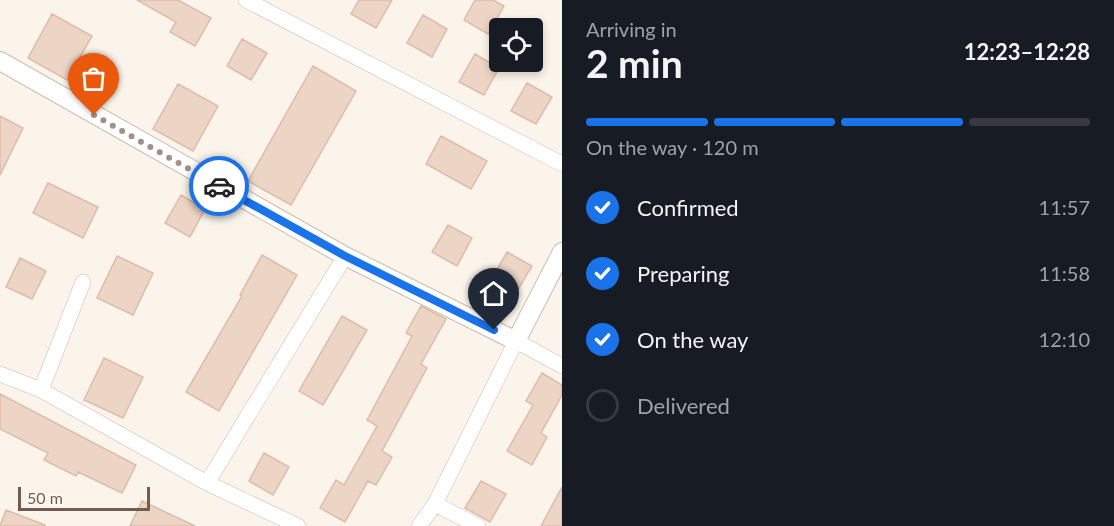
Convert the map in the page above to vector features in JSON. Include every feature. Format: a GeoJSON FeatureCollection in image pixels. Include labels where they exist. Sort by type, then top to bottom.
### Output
{"type":"FeatureCollection","features":[{"type":"Feature","properties":{"kind":"street"},"geometry":{"type":"LineString","coordinates":[[246,0],[562,164]]}},
{"type":"Feature","properties":{"kind":"street"},"geometry":{"type":"LineString","coordinates":[[0,61],[345,256],[562,366]]}},
{"type":"Feature","properties":{"kind":"street"},"geometry":{"type":"LineString","coordinates":[[419,526],[435,504],[562,252]]}},
{"type":"Feature","properties":{"kind":"street"},"geometry":{"type":"LineString","coordinates":[[207,483],[345,256]]}},
{"type":"Feature","properties":{"kind":"street"},"geometry":{"type":"LineString","coordinates":[[42,390],[83,282]]}},
{"type":"Feature","properties":{"kind":"street"},"geometry":{"type":"LineString","coordinates":[[0,374],[42,390],[207,483],[298,526]]}},
{"type":"Feature","properties":{"kind":"street"},"geometry":{"type":"LineString","coordinates":[[435,504],[478,526]]}},
{"type":"Feature","properties":{"kind":"building"},"geometry":{"type":"Polygon","coordinates":[[[137,0],[178,0],[211,18],[195,46],[170,32],[176,22],[137,0]]]}},
{"type":"Feature","properties":{"kind":"building"},"geometry":{"type":"Polygon","coordinates":[[[359,0],[392,0],[376,28],[351,14],[359,0]]]}},
{"type":"Feature","properties":{"kind":"building"},"geometry":{"type":"Polygon","coordinates":[[[475,0],[493,0],[504,6],[497,18],[489,18],[488,34],[464,20],[475,0]]]}},
{"type":"Feature","properties":{"kind":"building"},"geometry":{"type":"Polygon","coordinates":[[[52,14],[92,36],[67,80],[28,58],[52,14]]]}},
{"type":"Feature","properties":{"kind":"building"},"geometry":{"type":"Polygon","coordinates":[[[423,15],[447,29],[432,57],[407,43],[423,15]]]}},
{"type":"Feature","properties":{"kind":"building"},"geometry":{"type":"Polygon","coordinates":[[[242,39],[267,53],[251,80],[227,66],[242,39]]]}},
{"type":"Feature","properties":{"kind":"building"},"geometry":{"type":"Polygon","coordinates":[[[475,54],[489,62],[489,72],[497,72],[484,95],[459,82],[475,54]]]}},
{"type":"Feature","properties":{"kind":"building"},"geometry":{"type":"Polygon","coordinates":[[[313,66],[356,91],[291,205],[248,181],[313,66]]]}},
{"type":"Feature","properties":{"kind":"building"},"geometry":{"type":"Polygon","coordinates":[[[527,83],[552,97],[536,124],[511,111],[527,83]]]}},
{"type":"Feature","properties":{"kind":"building"},"geometry":{"type":"Polygon","coordinates":[[[178,84],[218,106],[193,151],[153,129],[178,84]]]}},
{"type":"Feature","properties":{"kind":"building"},"geometry":{"type":"Polygon","coordinates":[[[0,116],[23,128],[0,175],[0,116]]]}},
{"type":"Feature","properties":{"kind":"building"},"geometry":{"type":"Polygon","coordinates":[[[441,136],[487,161],[471,189],[426,164],[441,136]]]}},
{"type":"Feature","properties":{"kind":"building"},"geometry":{"type":"Polygon","coordinates":[[[48,183],[98,207],[83,238],[33,213],[48,183]]]}},
{"type":"Feature","properties":{"kind":"building"},"geometry":{"type":"Polygon","coordinates":[[[181,195],[205,209],[190,237],[165,223],[181,195]]]}},
{"type":"Feature","properties":{"kind":"building"},"geometry":{"type":"Polygon","coordinates":[[[448,225],[472,238],[457,266],[432,252],[448,225]]]}},
{"type":"Feature","properties":{"kind":"building"},"geometry":{"type":"Polygon","coordinates":[[[507,252],[532,266],[516,293],[491,280],[507,252]]]}},
{"type":"Feature","properties":{"kind":"building"},"geometry":{"type":"Polygon","coordinates":[[[262,255],[297,275],[219,411],[186,392],[242,296],[240,295],[262,255]]]}},
{"type":"Feature","properties":{"kind":"building"},"geometry":{"type":"Polygon","coordinates":[[[117,256],[153,273],[133,315],[97,298],[117,256]]]}},
{"type":"Feature","properties":{"kind":"building"},"geometry":{"type":"Polygon","coordinates":[[[20,258],[46,271],[32,299],[6,287],[20,258]]]}},
{"type":"Feature","properties":{"kind":"building"},"geometry":{"type":"Polygon","coordinates":[[[421,306],[446,319],[421,364],[427,368],[382,451],[392,457],[376,485],[368,481],[345,522],[320,508],[336,480],[344,485],[377,426],[367,420],[412,336],[406,333],[421,306]]]}},
{"type":"Feature","properties":{"kind":"building"},"geometry":{"type":"Polygon","coordinates":[[[342,316],[367,330],[323,405],[299,391],[342,316]]]}},
{"type":"Feature","properties":{"kind":"building"},"geometry":{"type":"Polygon","coordinates":[[[104,358],[143,377],[123,418],[84,400],[104,358]]]}},
{"type":"Feature","properties":{"kind":"building"},"geometry":{"type":"Polygon","coordinates":[[[542,373],[562,385],[562,395],[541,433],[547,437],[532,465],[507,451],[533,405],[526,401],[542,373]]]}},
{"type":"Feature","properties":{"kind":"building"},"geometry":{"type":"Polygon","coordinates":[[[0,394],[136,465],[122,493],[78,472],[76,476],[44,460],[48,453],[0,429],[0,394]]]}},
{"type":"Feature","properties":{"kind":"building"},"geometry":{"type":"Polygon","coordinates":[[[264,453],[289,467],[273,495],[249,481],[264,453]]]}},
{"type":"Feature","properties":{"kind":"building"},"geometry":{"type":"Polygon","coordinates":[[[481,481],[506,494],[490,522],[465,508],[481,481]]]}},
{"type":"Feature","properties":{"kind":"building"},"geometry":{"type":"Polygon","coordinates":[[[562,487],[562,526],[541,526],[562,487]]]}},
{"type":"Feature","properties":{"kind":"building"},"geometry":{"type":"Polygon","coordinates":[[[142,501],[195,526],[130,526],[142,501]]]}},
{"type":"Feature","properties":{"kind":"building"},"geometry":{"type":"Polygon","coordinates":[[[6,510],[45,525],[45,526],[0,526],[6,510]]]}},
{"type":"Feature","properties":{"kind":"way so far"},"geometry":{"type":"LineString","coordinates":[[94,115],[219,186]]}},
{"type":"Feature","properties":{"kind":"route"},"geometry":{"type":"LineString","coordinates":[[219,186],[345,256],[494,330]]}}]}
